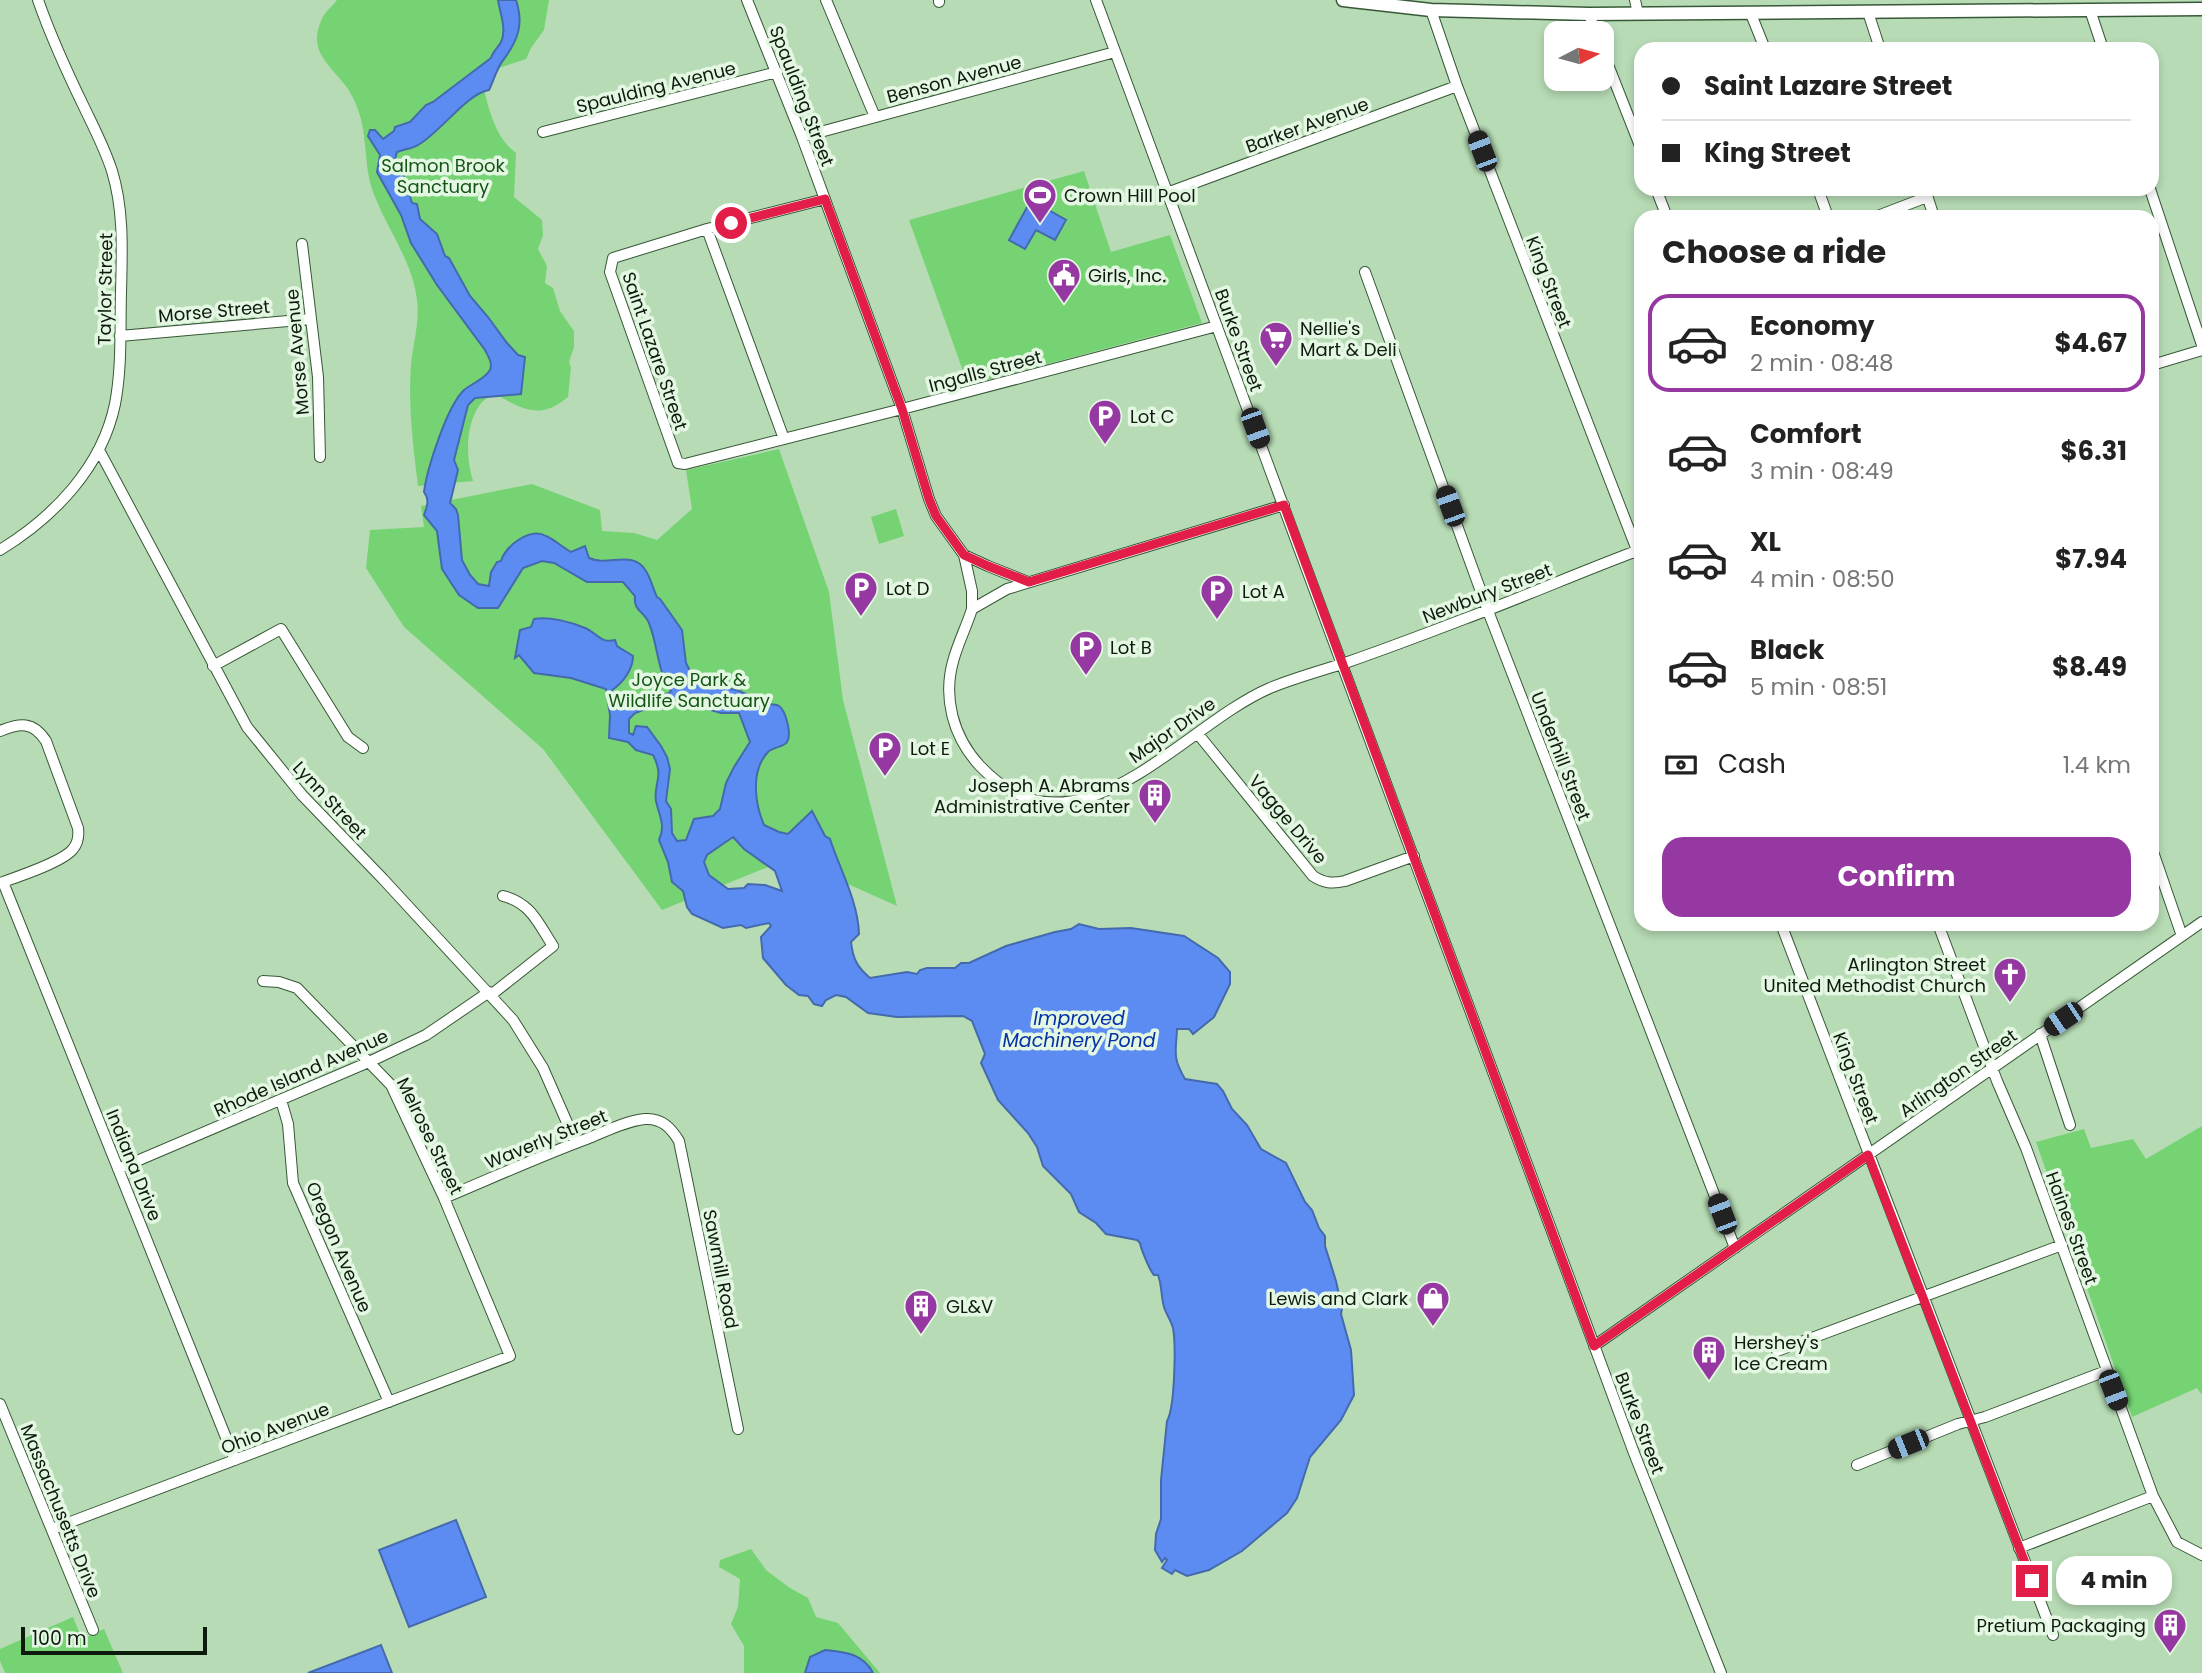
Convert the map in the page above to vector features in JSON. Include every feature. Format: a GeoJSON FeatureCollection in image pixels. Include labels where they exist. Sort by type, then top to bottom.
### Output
{"type":"FeatureCollection","features":[{"type":"Feature","properties":{"kind":"street","name":"Taylor Street"},"geometry":{"type":"LineString","coordinates":[[0,550],[35,527],[69,492],[99,450],[115,403],[120,336],[121,224],[116,186],[103,147],[50,35],[38,0]]}},
{"type":"Feature","properties":{"kind":"street","name":"Spaulding Street"},"geometry":{"type":"LineString","coordinates":[[747,0],[802,137],[902,409],[932,508],[964,555],[972,591],[972,609]]}},
{"type":"Feature","properties":{"kind":"street"},"geometry":{"type":"LineString","coordinates":[[826,0],[875,117]]}},
{"type":"Feature","properties":{"kind":"street","name":"Burke Street"},"geometry":{"type":"LineString","coordinates":[[1096,0],[1594,1346],[1721,1673]]}},
{"type":"Feature","properties":{"kind":"street"},"geometry":{"type":"LineString","coordinates":[[1343,0],[1432,10],[1589,14],[1868,12],[2061,5],[2090,10],[2202,9]]}},
{"type":"Feature","properties":{"kind":"street"},"geometry":{"type":"LineString","coordinates":[[1635,0],[1638,14]]}},
{"type":"Feature","properties":{"kind":"street","name":"King Street"},"geometry":{"type":"LineString","coordinates":[[1432,10],[1457,86],[1634,537]]}},
{"type":"Feature","properties":{"kind":"street"},"geometry":{"type":"LineString","coordinates":[[2090,10],[2101,42]]}},
{"type":"Feature","properties":{"kind":"street"},"geometry":{"type":"LineString","coordinates":[[1868,12],[1878,42]]}},
{"type":"Feature","properties":{"kind":"street"},"geometry":{"type":"LineString","coordinates":[[1589,14],[1592,21]]}},
{"type":"Feature","properties":{"kind":"street"},"geometry":{"type":"LineString","coordinates":[[1751,14],[1762,42]]}},
{"type":"Feature","properties":{"kind":"street","name":"Benson Avenue"},"geometry":{"type":"LineString","coordinates":[[802,137],[1115,52]]}},
{"type":"Feature","properties":{"kind":"street","name":"Spaulding Avenue"},"geometry":{"type":"LineString","coordinates":[[543,132],[777,72]]}},
{"type":"Feature","properties":{"kind":"street"},"geometry":{"type":"LineString","coordinates":[[1614,80],[1634,131]]}},
{"type":"Feature","properties":{"kind":"street","name":"Barker Avenue"},"geometry":{"type":"LineString","coordinates":[[1167,193],[1457,86]]}},
{"type":"Feature","properties":{"kind":"street"},"geometry":{"type":"LineString","coordinates":[[1890,210],[1920,196]]}},
{"type":"Feature","properties":{"kind":"street","name":"Saint Lazare Street"},"geometry":{"type":"LineString","coordinates":[[678,463],[610,272],[612,258],[707,229],[825,199]]}},
{"type":"Feature","properties":{"kind":"street"},"geometry":{"type":"LineString","coordinates":[[2159,216],[2202,347],[2159,362]]}},
{"type":"Feature","properties":{"kind":"street"},"geometry":{"type":"LineString","coordinates":[[707,229],[784,439]]}},
{"type":"Feature","properties":{"kind":"street","name":"Morse Avenue"},"geometry":{"type":"LineString","coordinates":[[302,244],[318,377],[320,457]]}},
{"type":"Feature","properties":{"kind":"street","name":"Underhill Street"},"geometry":{"type":"LineString","coordinates":[[1365,272],[1488,611],[1735,1248]]}},
{"type":"Feature","properties":{"kind":"street","name":"Morse Street"},"geometry":{"type":"LineString","coordinates":[[120,336],[311,318]]}},
{"type":"Feature","properties":{"kind":"street","name":"Ingalls Street"},"geometry":{"type":"LineString","coordinates":[[678,463],[685,464],[784,439],[1217,326]]}},
{"type":"Feature","properties":{"kind":"street","name":"Lynn Street"},"geometry":{"type":"LineString","coordinates":[[99,450],[240,716],[274,762],[490,994],[528,1043],[543,1068],[576,1143]]}},
{"type":"Feature","properties":{"kind":"street"},"geometry":{"type":"LineString","coordinates":[[972,609],[995,594],[1029,582],[1284,505]]}},
{"type":"Feature","properties":{"kind":"street","name":"Newbury Street"},"geometry":{"type":"LineString","coordinates":[[1342,664],[1488,611],[1634,552]]}},
{"type":"Feature","properties":{"kind":"street"},"geometry":{"type":"LineString","coordinates":[[964,555],[1029,582]]}},
{"type":"Feature","properties":{"kind":"street","name":"Major Drive"},"geometry":{"type":"LineString","coordinates":[[972,609],[953,662],[949,698],[956,729],[968,751],[987,773],[1010,790],[1051,803],[1094,797],[1130,778],[1198,734],[1232,708],[1263,692],[1342,664]]}},
{"type":"Feature","properties":{"kind":"street"},"geometry":{"type":"LineString","coordinates":[[213,666],[281,629],[348,737],[363,748]]}},
{"type":"Feature","properties":{"kind":"street"},"geometry":{"type":"LineString","coordinates":[[0,731],[18,725],[35,728],[46,741],[79,834],[76,845],[64,857],[2,883]]}},
{"type":"Feature","properties":{"kind":"street","name":"Vagge Drive"},"geometry":{"type":"LineString","coordinates":[[1198,734],[1306,867],[1321,881],[1345,881],[1414,856]]}},
{"type":"Feature","properties":{"kind":"street"},"geometry":{"type":"LineString","coordinates":[[2159,869],[2182,936]]}},
{"type":"Feature","properties":{"kind":"street","name":"Indiana Drive"},"geometry":{"type":"LineString","coordinates":[[2,883],[235,1460]]}},
{"type":"Feature","properties":{"kind":"street","name":"Rhode Island Avenue"},"geometry":{"type":"LineString","coordinates":[[118,1169],[369,1062],[426,1035],[490,994],[553,946],[527,906],[503,896]]}},
{"type":"Feature","properties":{"kind":"street","name":"Arlington Street"},"geometry":{"type":"LineString","coordinates":[[1594,1346],[2202,922]]}},
{"type":"Feature","properties":{"kind":"street","name":"King Street"},"geometry":{"type":"LineString","coordinates":[[1783,931],[2053,1635]]}},
{"type":"Feature","properties":{"kind":"street","name":"Haines Street"},"geometry":{"type":"LineString","coordinates":[[1941,931],[1992,1068],[2026,1148],[2152,1496],[2177,1542],[2202,1555]]}},
{"type":"Feature","properties":{"kind":"street","name":"Melrose Street"},"geometry":{"type":"LineString","coordinates":[[263,981],[279,982],[297,988],[391,1085],[444,1198],[510,1356]]}},
{"type":"Feature","properties":{"kind":"street"},"geometry":{"type":"LineString","coordinates":[[2040,1034],[2070,1125]]}},
{"type":"Feature","properties":{"kind":"street","name":"Oregon Avenue"},"geometry":{"type":"LineString","coordinates":[[281,1100],[288,1124],[293,1184],[389,1402]]}},
{"type":"Feature","properties":{"kind":"street","name":"Waverly Street"},"geometry":{"type":"LineString","coordinates":[[444,1198],[632,1122],[647,1119],[661,1122]]}},
{"type":"Feature","properties":{"kind":"street","name":"Sawmill Road"},"geometry":{"type":"LineString","coordinates":[[661,1122],[671,1128],[679,1141],[737,1429]]}},
{"type":"Feature","properties":{"kind":"street"},"geometry":{"type":"LineString","coordinates":[[1777,1351],[2062,1245]]}},
{"type":"Feature","properties":{"kind":"street","name":"Ohio Avenue"},"geometry":{"type":"LineString","coordinates":[[52,1529],[510,1356]]}},
{"type":"Feature","properties":{"kind":"street"},"geometry":{"type":"LineString","coordinates":[[1857,1465],[1970,1420],[2106,1371]]}},
{"type":"Feature","properties":{"kind":"street","name":"Massachusetts Drive"},"geometry":{"type":"LineString","coordinates":[[0,1404],[93,1630]]}},
{"type":"Feature","properties":{"kind":"street"},"geometry":{"type":"LineString","coordinates":[[2019,1548],[2152,1496]]}},
{"type":"Feature","properties":{"kind":"green space","name":"Salmon Brook Sanctuary"},"geometry":{"type":"Polygon","coordinates":[[[337,0],[549,0],[544,30],[526,59],[499,68],[484,90],[499,133],[516,153],[514,197],[542,220],[543,235],[538,249],[547,266],[545,283],[553,288],[560,311],[574,331],[574,347],[569,362],[571,367],[568,397],[550,408],[534,410],[517,406],[499,396],[520,394],[495,391],[479,406],[471,423],[468,453],[473,481],[418,486],[410,395],[411,364],[418,316],[415,286],[406,260],[372,188],[358,109],[348,89],[319,49],[317,41],[321,21],[337,0]]]}},
{"type":"Feature","properties":{"kind":"green space"},"geometry":{"type":"Polygon","coordinates":[[[1084,171],[1111,252],[1170,235],[1202,323],[968,385],[909,220],[1084,171]]]}},
{"type":"Feature","properties":{"kind":"green space","name":"Joyce Park & Wildlife Sanctuary"},"geometry":{"type":"Polygon","coordinates":[[[779,449],[829,592],[843,700],[897,906],[790,858],[662,910],[543,749],[404,627],[366,568],[370,530],[424,527],[421,506],[532,484],[600,510],[602,531],[634,533],[657,540],[692,509],[686,470],[779,449]]]}},
{"type":"Feature","properties":{"kind":"green space"},"geometry":{"type":"Polygon","coordinates":[[[896,509],[904,536],[879,544],[871,517],[896,509]]]}},
{"type":"Feature","properties":{"kind":"green space"},"geometry":{"type":"Polygon","coordinates":[[[2202,1126],[2202,1395],[2197,1388],[2132,1417],[2036,1142],[2084,1129],[2091,1148],[2133,1139],[2146,1159],[2202,1126]]]}},
{"type":"Feature","properties":{"kind":"green space"},"geometry":{"type":"Polygon","coordinates":[[[751,1549],[767,1571],[808,1598],[816,1617],[838,1623],[880,1673],[873,1673],[870,1667],[810,1657],[805,1673],[744,1673],[744,1646],[731,1624],[738,1607],[740,1579],[719,1567],[720,1560],[751,1549]]]}},
{"type":"Feature","properties":{"kind":"green space"},"geometry":{"type":"Polygon","coordinates":[[[73,1617],[82,1639],[104,1629],[123,1673],[5,1673],[0,1661],[0,1649],[73,1617]]]}},
{"type":"Feature","properties":{"kind":"water","name":"Improved Machinery Pond"},"geometry":{"type":"Polygon","coordinates":[[[498,0],[516,0],[519,24],[513,45],[499,66],[489,90],[471,98],[427,139],[397,152],[395,159],[402,171],[412,203],[417,204],[420,219],[437,234],[445,256],[449,258],[470,296],[507,343],[518,355],[525,357],[521,394],[475,398],[468,405],[454,460],[458,470],[450,503],[458,515],[462,560],[470,575],[478,584],[489,586],[491,572],[507,550],[519,540],[533,534],[546,536],[571,552],[585,546],[589,558],[596,560],[627,560],[641,564],[657,597],[682,630],[686,663],[694,679],[714,679],[718,687],[741,692],[758,702],[777,705],[782,709],[789,729],[787,742],[768,752],[756,778],[761,817],[764,825],[788,834],[812,811],[825,836],[830,839],[852,898],[859,934],[851,942],[853,953],[856,962],[870,978],[907,972],[917,974],[927,968],[955,968],[961,963],[969,963],[1006,946],[1071,929],[1079,924],[1099,929],[1131,928],[1184,936],[1218,958],[1230,972],[1230,984],[1214,1017],[1193,1034],[1189,1029],[1177,1029],[1176,1060],[1185,1079],[1217,1084],[1261,1149],[1286,1163],[1305,1202],[1312,1210],[1325,1236],[1325,1246],[1336,1281],[1341,1314],[1351,1350],[1354,1395],[1341,1420],[1310,1457],[1297,1498],[1287,1513],[1242,1551],[1209,1570],[1187,1576],[1175,1570],[1172,1574],[1162,1568],[1167,1560],[1165,1558],[1162,1562],[1155,1550],[1161,1519],[1161,1480],[1175,1361],[1173,1328],[1164,1307],[1158,1275],[1152,1273],[1137,1240],[1106,1234],[1096,1223],[1079,1212],[1071,1194],[1043,1166],[1037,1147],[1028,1133],[998,1100],[981,1063],[985,1054],[972,1021],[963,1016],[897,1017],[868,1013],[846,997],[836,995],[826,1000],[822,1006],[814,1004],[808,996],[799,995],[786,985],[763,958],[761,937],[771,926],[769,923],[746,928],[741,925],[723,928],[692,914],[687,907],[683,891],[672,882],[659,840],[662,825],[656,801],[658,769],[653,755],[636,750],[628,742],[609,738],[610,715],[606,689],[571,678],[534,673],[519,655],[515,658],[520,630],[531,627],[534,619],[560,620],[585,628],[603,639],[615,640],[617,646],[633,656],[627,675],[612,690],[615,709],[669,693],[671,691],[663,675],[649,623],[637,608],[635,596],[623,582],[587,582],[554,563],[542,561],[523,568],[498,608],[478,608],[459,595],[442,569],[437,531],[424,515],[427,504],[424,492],[426,482],[433,454],[451,409],[464,390],[488,373],[491,362],[411,243],[401,215],[377,172],[380,155],[368,136],[370,130],[375,130],[383,139],[394,131],[395,127],[410,122],[426,105],[491,58],[503,37],[498,0]],[[673,699],[635,713],[629,719],[629,733],[633,735],[636,726],[647,727],[667,757],[670,769],[666,801],[671,809],[672,833],[677,841],[686,840],[694,819],[713,816],[720,809],[726,783],[750,742],[739,713],[721,713],[673,699]],[[733,837],[707,855],[704,862],[709,875],[728,889],[744,888],[748,884],[765,885],[782,891],[775,871],[744,849],[733,837]]]}},
{"type":"Feature","properties":{"kind":"water","name":"Crown Hill Pool"},"geometry":{"type":"Polygon","coordinates":[[[1031,200],[1066,220],[1055,240],[1036,230],[1025,249],[1009,240],[1031,200]]]}},
{"type":"Feature","properties":{"kind":"water"},"geometry":{"type":"Polygon","coordinates":[[[456,1520],[486,1597],[409,1627],[379,1550],[456,1520]]]}},
{"type":"Feature","properties":{"kind":"water"},"geometry":{"type":"Polygon","coordinates":[[[381,1645],[392,1673],[308,1673],[381,1645]]]}},
{"type":"Feature","properties":{"kind":"water"},"geometry":{"type":"Polygon","coordinates":[[[825,1650],[858,1657],[873,1673],[805,1673],[810,1657],[825,1650]]]}},
{"type":"Feature","properties":{"kind":"place","name":"Crown Hill Pool"},"geometry":{"type":"Point","coordinates":[1040,225]}},
{"type":"Feature","properties":{"kind":"place","name":"Girls, Inc."},"geometry":{"type":"Point","coordinates":[1064,305]}},
{"type":"Feature","properties":{"kind":"place","name":"Nellie's Mart & Deli"},"geometry":{"type":"Point","coordinates":[1276,368]}},
{"type":"Feature","properties":{"kind":"place","name":"Lot C"},"geometry":{"type":"Point","coordinates":[1105,446]}},
{"type":"Feature","properties":{"kind":"place","name":"Lot D"},"geometry":{"type":"Point","coordinates":[861,618]}},
{"type":"Feature","properties":{"kind":"place","name":"Lot A"},"geometry":{"type":"Point","coordinates":[1217,621]}},
{"type":"Feature","properties":{"kind":"place","name":"Lot B"},"geometry":{"type":"Point","coordinates":[1086,677]}},
{"type":"Feature","properties":{"kind":"place","name":"Lot E"},"geometry":{"type":"Point","coordinates":[885,778]}},
{"type":"Feature","properties":{"kind":"place","name":"Joseph A. Abrams Administrative Center"},"geometry":{"type":"Point","coordinates":[1155,825]}},
{"type":"Feature","properties":{"kind":"place","name":"Arlington Street United Methodist Church"},"geometry":{"type":"Point","coordinates":[2010,1004]}},
{"type":"Feature","properties":{"kind":"place","name":"Lewis and Clark"},"geometry":{"type":"Point","coordinates":[1433,1328]}},
{"type":"Feature","properties":{"kind":"place","name":"GL&V"},"geometry":{"type":"Point","coordinates":[921,1336]}},
{"type":"Feature","properties":{"kind":"place","name":"Hershey's Ice Cream"},"geometry":{"type":"Point","coordinates":[1709,1382]}},
{"type":"Feature","properties":{"kind":"place","name":"Pretium Packaging"},"geometry":{"type":"Point","coordinates":[2170,1655]}},
{"type":"Feature","properties":{"kind":"route"},"geometry":{"type":"LineString","coordinates":[[731,223],[825,199],[902,409],[929,499],[936,516],[964,555],[1029,582],[1284,505],[1594,1346],[1868,1155],[2032,1581]]}}]}
